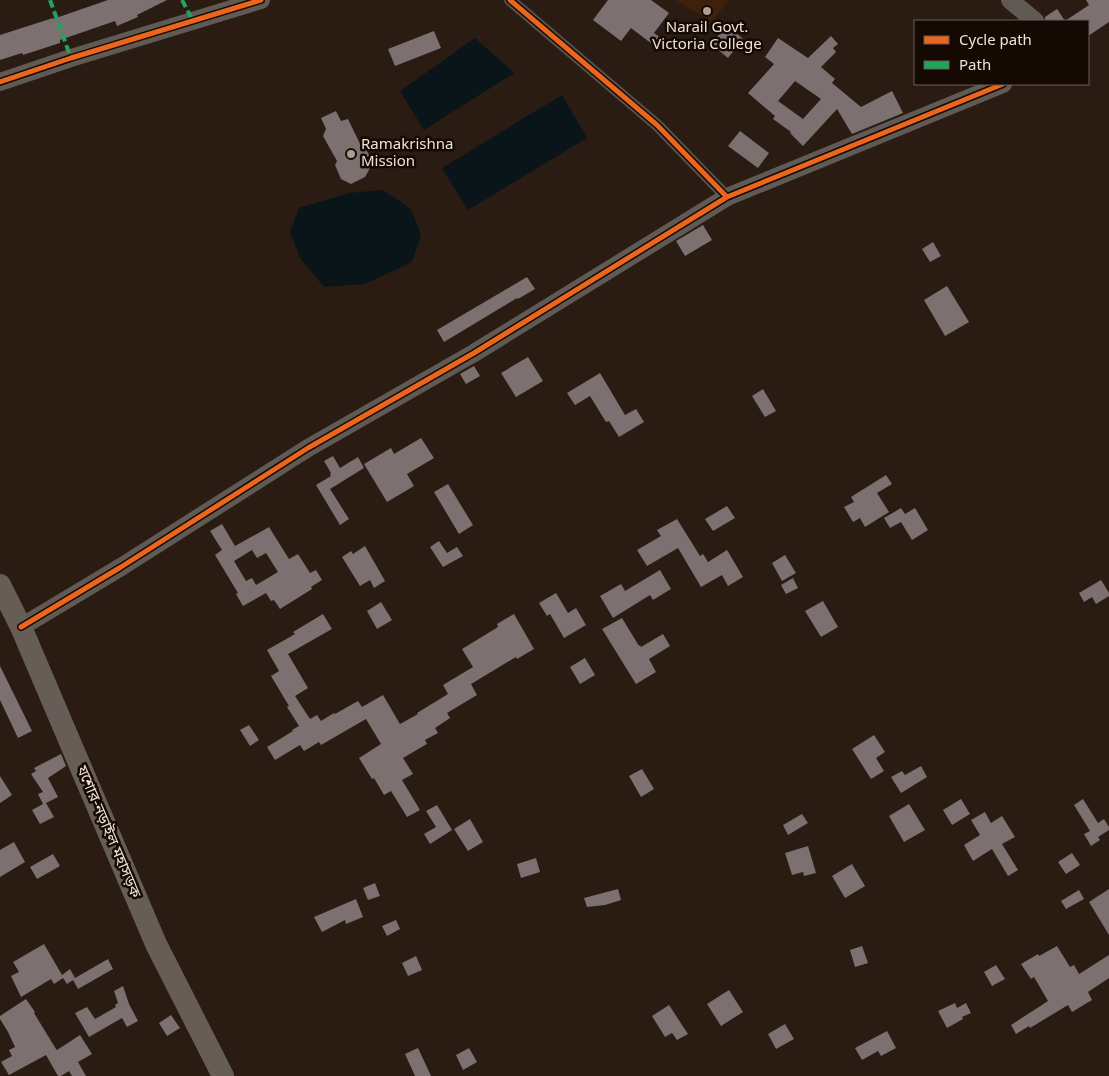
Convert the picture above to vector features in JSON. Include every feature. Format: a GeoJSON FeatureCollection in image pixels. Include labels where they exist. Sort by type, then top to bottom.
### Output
{"type":"FeatureCollection","features":[{"type":"Feature","properties":{"kind":"highway","name":"যশোর-নড়াইল মহাসড়ক"},"geometry":{"type":"LineString","coordinates":[[0,585],[21,627],[156,944],[223,1076]]}},
{"type":"Feature","properties":{"kind":"street"},"geometry":{"type":"LineString","coordinates":[[0,82],[71,58],[260,0]]}},
{"type":"Feature","properties":{"kind":"street"},"geometry":{"type":"LineString","coordinates":[[510,0],[657,125],[727,198]]}},
{"type":"Feature","properties":{"kind":"street"},"geometry":{"type":"LineString","coordinates":[[1010,0],[1034,20]]}},
{"type":"Feature","properties":{"kind":"street"},"geometry":{"type":"LineString","coordinates":[[21,627],[129,562],[308,448],[474,353],[727,198],[1000,85]]}},
{"type":"Feature","properties":{"kind":"shaded area","name":"Narail Govt. Victoria College"},"geometry":{"type":"Polygon","coordinates":[[[675,0],[730,0],[711,21],[675,0]]]}},
{"type":"Feature","properties":{"kind":"shaded area"},"geometry":{"type":"Polygon","coordinates":[[[475,38],[514,73],[424,130],[400,91],[475,38]]]}},
{"type":"Feature","properties":{"kind":"shaded area"},"geometry":{"type":"Polygon","coordinates":[[[562,95],[587,138],[468,210],[442,168],[562,95]]]}},
{"type":"Feature","properties":{"kind":"shaded area"},"geometry":{"type":"Polygon","coordinates":[[[383,190],[411,209],[421,235],[412,262],[365,284],[324,287],[300,258],[290,232],[299,208],[349,193],[383,190]]]}},
{"type":"Feature","properties":{"kind":"building"},"geometry":{"type":"Polygon","coordinates":[[[108,0],[167,0],[137,15],[138,17],[117,26],[115,21],[60,40],[60,43],[0,60],[0,35],[108,0]]]}},
{"type":"Feature","properties":{"kind":"building"},"geometry":{"type":"Polygon","coordinates":[[[608,0],[651,0],[669,13],[654,33],[662,39],[656,47],[631,28],[621,41],[593,20],[608,0]]]}},
{"type":"Feature","properties":{"kind":"building"},"geometry":{"type":"Polygon","coordinates":[[[1086,0],[1109,0],[1109,22],[1089,35],[1089,20],[1066,20],[1089,5],[1086,0]]]}},
{"type":"Feature","properties":{"kind":"building"},"geometry":{"type":"Polygon","coordinates":[[[1057,9],[1064,20],[1045,20],[1045,17],[1057,9]]]}},
{"type":"Feature","properties":{"kind":"building"},"geometry":{"type":"Polygon","coordinates":[[[727,25],[743,39],[728,58],[711,44],[727,25]]]}},
{"type":"Feature","properties":{"kind":"building"},"geometry":{"type":"Polygon","coordinates":[[[434,31],[441,48],[395,66],[388,49],[434,31]]]}},
{"type":"Feature","properties":{"kind":"building"},"geometry":{"type":"Polygon","coordinates":[[[831,36],[838,44],[833,48],[836,52],[821,67],[835,79],[832,83],[861,107],[892,91],[903,113],[852,134],[837,109],[803,146],[791,132],[773,119],[775,116],[748,93],[774,64],[765,57],[778,38],[808,58],[831,36]],[[795,81],[778,101],[803,119],[821,99],[795,81]]]}},
{"type":"Feature","properties":{"kind":"building","name":"Ramakrishna Mission"},"geometry":{"type":"Polygon","coordinates":[[[336,111],[341,121],[348,119],[361,146],[365,147],[372,161],[365,177],[351,184],[341,179],[335,165],[337,161],[323,136],[326,129],[321,118],[336,111]]]}},
{"type":"Feature","properties":{"kind":"building"},"geometry":{"type":"Polygon","coordinates":[[[740,131],[769,153],[758,168],[728,146],[740,131]]]}},
{"type":"Feature","properties":{"kind":"building"},"geometry":{"type":"Polygon","coordinates":[[[703,225],[712,240],[685,256],[676,241],[703,225]]]}},
{"type":"Feature","properties":{"kind":"building"},"geometry":{"type":"Polygon","coordinates":[[[933,242],[941,256],[930,262],[922,249],[933,242]]]}},
{"type":"Feature","properties":{"kind":"building"},"geometry":{"type":"Polygon","coordinates":[[[527,277],[535,289],[444,342],[437,330],[527,277]]]}},
{"type":"Feature","properties":{"kind":"building"},"geometry":{"type":"Polygon","coordinates":[[[947,286],[969,322],[945,336],[924,300],[947,286]]]}},
{"type":"Feature","properties":{"kind":"building"},"geometry":{"type":"Polygon","coordinates":[[[528,357],[543,381],[516,397],[501,373],[528,357]]]}},
{"type":"Feature","properties":{"kind":"building"},"geometry":{"type":"Polygon","coordinates":[[[474,366],[480,376],[466,384],[460,374],[474,366]]]}},
{"type":"Feature","properties":{"kind":"building"},"geometry":{"type":"Polygon","coordinates":[[[600,373],[625,415],[636,409],[644,422],[619,437],[609,421],[606,422],[590,396],[575,405],[567,393],[600,373]]]}},
{"type":"Feature","properties":{"kind":"building"},"geometry":{"type":"Polygon","coordinates":[[[763,389],[776,411],[765,417],[752,396],[763,389]]]}},
{"type":"Feature","properties":{"kind":"building"},"geometry":{"type":"Polygon","coordinates":[[[421,438],[434,458],[407,474],[414,486],[387,502],[364,464],[391,448],[394,454],[421,438]]]}},
{"type":"Feature","properties":{"kind":"building"},"geometry":{"type":"Polygon","coordinates":[[[333,456],[340,468],[358,457],[364,468],[330,489],[349,519],[340,525],[316,485],[331,476],[324,461],[333,456]]]}},
{"type":"Feature","properties":{"kind":"building"},"geometry":{"type":"Polygon","coordinates":[[[886,475],[892,484],[877,493],[889,512],[865,527],[860,518],[853,522],[844,507],[854,502],[851,497],[886,475]]]}},
{"type":"Feature","properties":{"kind":"building"},"geometry":{"type":"Polygon","coordinates":[[[448,484],[473,525],[459,534],[434,492],[448,484]]]}},
{"type":"Feature","properties":{"kind":"building"},"geometry":{"type":"Polygon","coordinates":[[[727,506],[735,518],[713,531],[705,519],[727,506]]]}},
{"type":"Feature","properties":{"kind":"building"},"geometry":{"type":"Polygon","coordinates":[[[901,508],[905,514],[915,508],[928,530],[912,540],[901,522],[890,528],[884,518],[901,508]]]}},
{"type":"Feature","properties":{"kind":"building"},"geometry":{"type":"Polygon","coordinates":[[[677,519],[700,556],[703,554],[708,562],[727,550],[743,577],[728,586],[722,575],[701,587],[678,548],[647,566],[637,550],[661,536],[657,530],[677,519]]]}},
{"type":"Feature","properties":{"kind":"building"},"geometry":{"type":"Polygon","coordinates":[[[222,524],[235,546],[269,527],[289,559],[298,554],[310,573],[316,570],[322,580],[311,587],[312,589],[280,609],[274,600],[271,601],[266,593],[243,606],[236,594],[238,593],[215,555],[222,550],[210,531],[222,524]],[[252,550],[234,561],[246,581],[252,578],[256,585],[278,572],[266,553],[257,558],[252,550]]]}},
{"type":"Feature","properties":{"kind":"building"},"geometry":{"type":"Polygon","coordinates":[[[439,541],[447,553],[457,547],[463,556],[443,567],[430,547],[439,541]]]}},
{"type":"Feature","properties":{"kind":"building"},"geometry":{"type":"Polygon","coordinates":[[[365,546],[385,581],[374,588],[370,580],[360,586],[342,557],[351,551],[353,554],[365,546]]]}},
{"type":"Feature","properties":{"kind":"building"},"geometry":{"type":"Polygon","coordinates":[[[785,555],[796,573],[782,581],[772,563],[785,555]]]}},
{"type":"Feature","properties":{"kind":"building"},"geometry":{"type":"Polygon","coordinates":[[[660,570],[671,589],[653,600],[650,595],[613,618],[600,596],[621,584],[625,591],[660,570]]]}},
{"type":"Feature","properties":{"kind":"building"},"geometry":{"type":"Polygon","coordinates":[[[793,578],[798,588],[786,594],[781,585],[793,578]]]}},
{"type":"Feature","properties":{"kind":"building"},"geometry":{"type":"Polygon","coordinates":[[[1101,580],[1109,596],[1096,604],[1092,597],[1084,602],[1079,593],[1101,580]]]}},
{"type":"Feature","properties":{"kind":"building"},"geometry":{"type":"Polygon","coordinates":[[[556,593],[568,613],[576,608],[586,625],[564,638],[550,614],[547,616],[539,603],[556,593]]]}},
{"type":"Feature","properties":{"kind":"building"},"geometry":{"type":"Polygon","coordinates":[[[823,601],[838,627],[821,637],[805,611],[823,601]]]}},
{"type":"Feature","properties":{"kind":"building"},"geometry":{"type":"Polygon","coordinates":[[[381,602],[392,620],[377,629],[367,611],[381,602]]]}},
{"type":"Feature","properties":{"kind":"building"},"geometry":{"type":"Polygon","coordinates":[[[323,614],[332,629],[288,654],[308,688],[295,696],[310,719],[317,715],[321,721],[358,701],[362,707],[383,695],[400,724],[448,694],[443,685],[473,667],[462,649],[498,627],[497,624],[514,614],[534,649],[517,659],[516,657],[471,684],[477,695],[447,713],[450,718],[435,728],[438,733],[425,740],[427,744],[403,758],[413,774],[402,780],[420,810],[407,817],[391,791],[384,795],[359,758],[381,744],[366,719],[321,745],[319,742],[304,751],[300,745],[275,760],[267,747],[299,726],[271,676],[279,671],[267,650],[295,634],[293,632],[323,614]]]}},
{"type":"Feature","properties":{"kind":"building"},"geometry":{"type":"Polygon","coordinates":[[[622,618],[639,646],[641,647],[663,634],[670,646],[649,659],[656,672],[636,684],[602,629],[622,618]]]}},
{"type":"Feature","properties":{"kind":"building"},"geometry":{"type":"Polygon","coordinates":[[[585,658],[595,675],[580,684],[570,667],[585,658]]]}},
{"type":"Feature","properties":{"kind":"building"},"geometry":{"type":"Polygon","coordinates":[[[0,666],[32,731],[18,738],[0,700],[0,666]]]}},
{"type":"Feature","properties":{"kind":"building"},"geometry":{"type":"Polygon","coordinates":[[[249,725],[259,740],[250,746],[240,730],[249,725]]]}},
{"type":"Feature","properties":{"kind":"building"},"geometry":{"type":"Polygon","coordinates":[[[874,735],[885,752],[876,758],[884,771],[871,779],[852,749],[874,735]]]}},
{"type":"Feature","properties":{"kind":"building"},"geometry":{"type":"Polygon","coordinates":[[[61,754],[66,766],[48,778],[58,797],[46,803],[54,817],[40,824],[32,810],[43,804],[38,794],[43,792],[31,774],[36,771],[34,768],[61,754]]]}},
{"type":"Feature","properties":{"kind":"building"},"geometry":{"type":"Polygon","coordinates":[[[921,766],[927,777],[901,793],[891,777],[902,771],[905,775],[921,766]]]}},
{"type":"Feature","properties":{"kind":"building"},"geometry":{"type":"Polygon","coordinates":[[[642,769],[654,789],[641,797],[629,776],[642,769]]]}},
{"type":"Feature","properties":{"kind":"building"},"geometry":{"type":"Polygon","coordinates":[[[0,776],[12,795],[0,803],[0,776]]]}},
{"type":"Feature","properties":{"kind":"building"},"geometry":{"type":"Polygon","coordinates":[[[961,799],[970,814],[952,825],[943,810],[961,799]]]}},
{"type":"Feature","properties":{"kind":"building"},"geometry":{"type":"Polygon","coordinates":[[[1083,799],[1098,823],[1104,819],[1109,827],[1109,830],[1098,837],[1100,840],[1091,846],[1084,834],[1090,831],[1074,805],[1083,799]]]}},
{"type":"Feature","properties":{"kind":"building"},"geometry":{"type":"Polygon","coordinates":[[[909,804],[925,830],[904,842],[889,816],[909,804]]]}},
{"type":"Feature","properties":{"kind":"building"},"geometry":{"type":"Polygon","coordinates":[[[437,805],[452,830],[430,844],[424,834],[436,827],[426,811],[437,805]]]}},
{"type":"Feature","properties":{"kind":"building"},"geometry":{"type":"Polygon","coordinates":[[[985,812],[991,823],[1002,816],[1015,837],[1002,844],[1018,870],[1008,876],[992,849],[973,861],[964,845],[980,835],[971,820],[985,812]]]}},
{"type":"Feature","properties":{"kind":"building"},"geometry":{"type":"Polygon","coordinates":[[[802,814],[808,823],[788,835],[783,825],[802,814]]]}},
{"type":"Feature","properties":{"kind":"building"},"geometry":{"type":"Polygon","coordinates":[[[470,819],[483,842],[468,851],[454,829],[470,819]]]}},
{"type":"Feature","properties":{"kind":"building"},"geometry":{"type":"Polygon","coordinates":[[[14,842],[25,862],[0,877],[0,850],[14,842]]]}},
{"type":"Feature","properties":{"kind":"building"},"geometry":{"type":"Polygon","coordinates":[[[808,846],[816,873],[804,876],[803,872],[792,875],[785,853],[808,846]]]}},
{"type":"Feature","properties":{"kind":"building"},"geometry":{"type":"Polygon","coordinates":[[[1072,853],[1080,865],[1066,874],[1058,862],[1072,853]]]}},
{"type":"Feature","properties":{"kind":"building"},"geometry":{"type":"Polygon","coordinates":[[[53,854],[60,866],[37,879],[30,867],[53,854]]]}},
{"type":"Feature","properties":{"kind":"building"},"geometry":{"type":"Polygon","coordinates":[[[536,858],[540,872],[521,878],[517,864],[536,858]]]}},
{"type":"Feature","properties":{"kind":"building"},"geometry":{"type":"Polygon","coordinates":[[[852,864],[865,886],[845,898],[832,876],[852,864]]]}},
{"type":"Feature","properties":{"kind":"building"},"geometry":{"type":"Polygon","coordinates":[[[375,883],[380,896],[368,900],[363,888],[375,883]]]}},
{"type":"Feature","properties":{"kind":"building"},"geometry":{"type":"Polygon","coordinates":[[[618,889],[621,900],[605,905],[587,907],[584,898],[618,889]]]}},
{"type":"Feature","properties":{"kind":"building"},"geometry":{"type":"Polygon","coordinates":[[[1109,889],[1109,935],[1089,902],[1109,889]]]}},
{"type":"Feature","properties":{"kind":"building"},"geometry":{"type":"Polygon","coordinates":[[[1079,890],[1084,899],[1066,909],[1061,901],[1079,890]]]}},
{"type":"Feature","properties":{"kind":"building"},"geometry":{"type":"Polygon","coordinates":[[[356,899],[363,917],[346,924],[345,920],[322,932],[314,917],[356,899]]]}},
{"type":"Feature","properties":{"kind":"building"},"geometry":{"type":"Polygon","coordinates":[[[396,920],[400,929],[387,936],[382,926],[396,920]]]}},
{"type":"Feature","properties":{"kind":"building"},"geometry":{"type":"Polygon","coordinates":[[[44,944],[62,975],[70,969],[75,978],[108,959],[113,969],[78,989],[73,980],[67,984],[63,978],[54,984],[51,979],[21,997],[11,976],[19,972],[13,962],[44,944]]]}},
{"type":"Feature","properties":{"kind":"building"},"geometry":{"type":"Polygon","coordinates":[[[862,946],[868,963],[855,967],[850,950],[862,946]]]}},
{"type":"Feature","properties":{"kind":"building"},"geometry":{"type":"Polygon","coordinates":[[[1057,946],[1070,967],[1074,965],[1079,974],[1109,955],[1109,978],[1088,992],[1092,1000],[1072,1012],[1068,1005],[1030,1028],[1029,1026],[1016,1034],[1011,1025],[1048,1001],[1034,977],[1031,979],[1021,964],[1057,946]]]}},
{"type":"Feature","properties":{"kind":"building"},"geometry":{"type":"Polygon","coordinates":[[[416,956],[422,970],[408,976],[402,963],[416,956]]]}},
{"type":"Feature","properties":{"kind":"building"},"geometry":{"type":"Polygon","coordinates":[[[996,965],[1005,979],[992,986],[984,972],[996,965]]]}},
{"type":"Feature","properties":{"kind":"building"},"geometry":{"type":"Polygon","coordinates":[[[123,986],[129,1004],[138,1021],[127,1027],[122,1018],[89,1037],[75,1013],[87,1007],[95,1019],[116,1007],[115,1005],[118,1003],[114,991],[123,986]]]}},
{"type":"Feature","properties":{"kind":"building"},"geometry":{"type":"Polygon","coordinates":[[[729,990],[743,1012],[721,1026],[707,1004],[729,990]]]}},
{"type":"Feature","properties":{"kind":"building"},"geometry":{"type":"Polygon","coordinates":[[[26,999],[57,1050],[80,1035],[92,1054],[78,1062],[86,1076],[72,1076],[69,1071],[58,1076],[46,1055],[9,1075],[1,1062],[12,1056],[9,1050],[15,1047],[0,1016],[26,999]]]}},
{"type":"Feature","properties":{"kind":"building"},"geometry":{"type":"Polygon","coordinates":[[[955,1003],[957,1008],[966,1003],[971,1013],[947,1028],[938,1011],[955,1003]]]}},
{"type":"Feature","properties":{"kind":"building"},"geometry":{"type":"Polygon","coordinates":[[[669,1005],[688,1034],[677,1040],[672,1033],[665,1037],[652,1016],[669,1005]]]}},
{"type":"Feature","properties":{"kind":"building"},"geometry":{"type":"Polygon","coordinates":[[[171,1015],[180,1028],[167,1036],[159,1023],[171,1015]]]}},
{"type":"Feature","properties":{"kind":"building"},"geometry":{"type":"Polygon","coordinates":[[[785,1024],[794,1039],[776,1049],[768,1034],[785,1024]]]}},
{"type":"Feature","properties":{"kind":"building"},"geometry":{"type":"Polygon","coordinates":[[[887,1031],[896,1048],[881,1056],[878,1051],[862,1060],[855,1048],[887,1031]]]}},
{"type":"Feature","properties":{"kind":"building"},"geometry":{"type":"Polygon","coordinates":[[[418,1048],[431,1076],[415,1076],[405,1054],[418,1048]]]}},
{"type":"Feature","properties":{"kind":"building"},"geometry":{"type":"Polygon","coordinates":[[[469,1048],[477,1062],[463,1070],[456,1055],[469,1048]]]}},
{"type":"Feature","properties":{"kind":"marked path"},"geometry":{"type":"LineString","coordinates":[[50,0],[71,58]]}},
{"type":"Feature","properties":{"kind":"marked path"},"geometry":{"type":"LineString","coordinates":[[182,0],[193,21]]}},
{"type":"Feature","properties":{"kind":"cycle path"},"geometry":{"type":"LineString","coordinates":[[0,82],[71,58],[261,0]]}},
{"type":"Feature","properties":{"kind":"cycle path"},"geometry":{"type":"LineString","coordinates":[[510,0],[657,125],[727,197]]}},
{"type":"Feature","properties":{"kind":"cycle path"},"geometry":{"type":"LineString","coordinates":[[21,627],[121,567],[308,448],[474,353],[727,197],[1001,85]]}},
{"type":"Feature","properties":{"kind":"place","name":"Narail Govt. Victoria College"},"geometry":{"type":"Point","coordinates":[707,11]}},
{"type":"Feature","properties":{"kind":"place","name":"Ramakrishna Mission"},"geometry":{"type":"Point","coordinates":[351,154]}}]}
